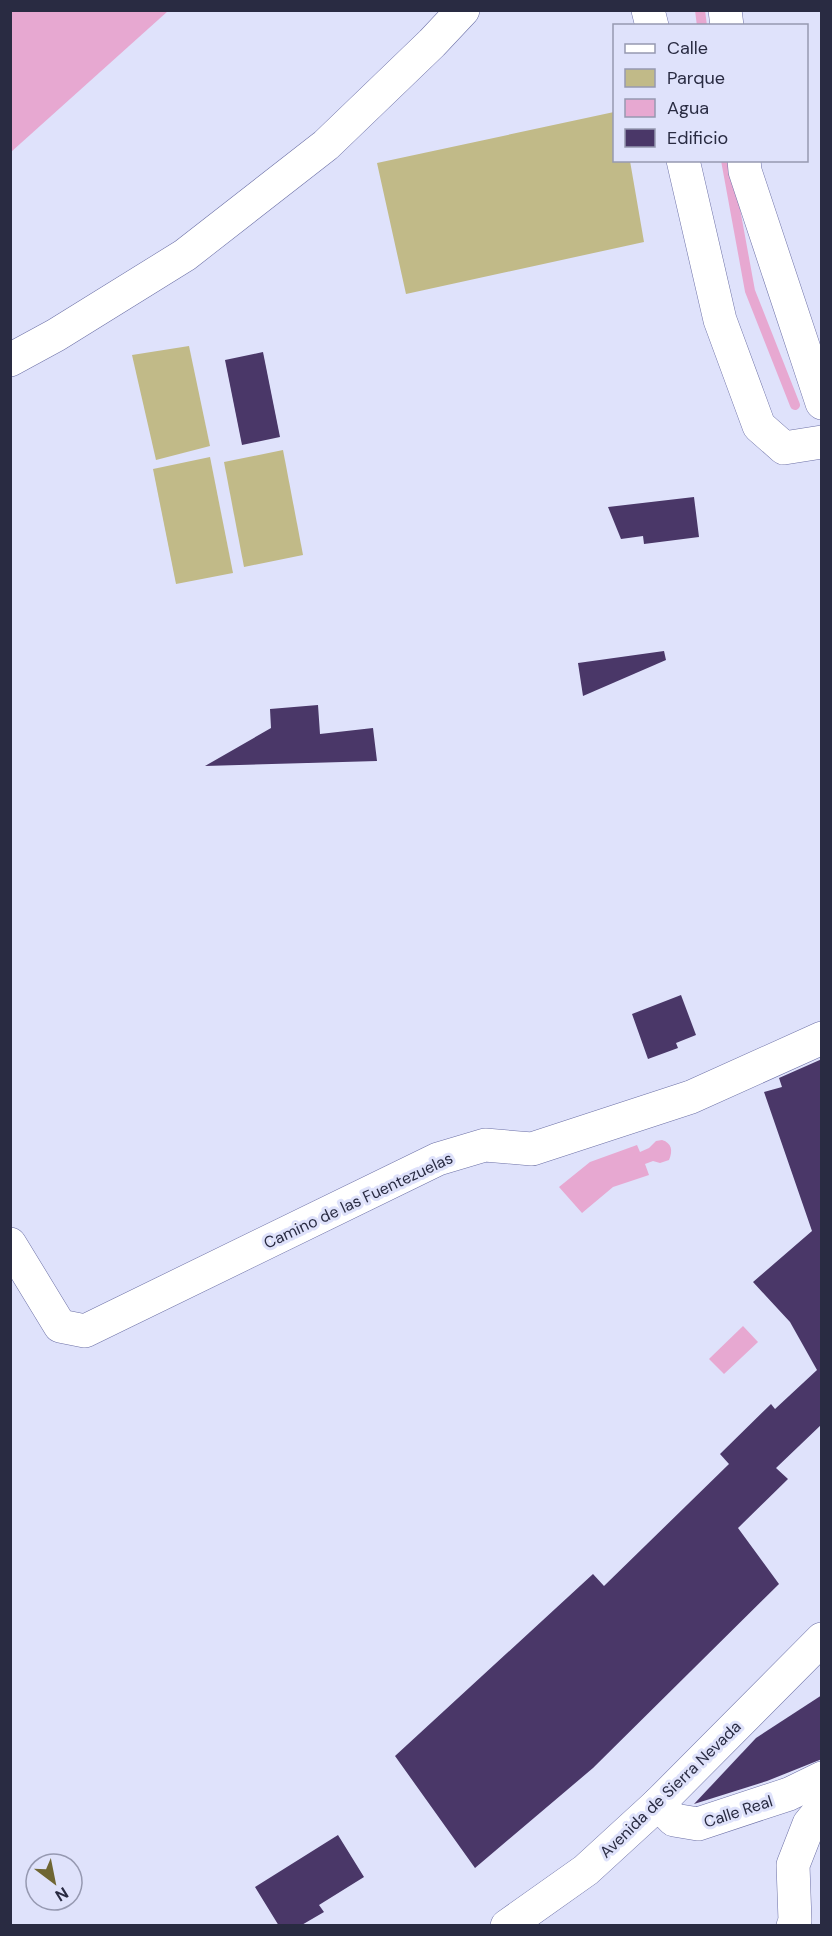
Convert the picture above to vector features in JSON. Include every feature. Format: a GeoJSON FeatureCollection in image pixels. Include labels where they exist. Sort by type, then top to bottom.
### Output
{"type":"FeatureCollection","features":[{"type":"Feature","properties":{"kind":"street"},"geometry":{"type":"LineString","coordinates":[[10,360],[56,336],[185,255],[326,145],[432,44],[463,10]]}},
{"type":"Feature","properties":{"kind":"street"},"geometry":{"type":"LineString","coordinates":[[683,162],[720,320],[759,426],[784,448],[822,442]]}},
{"type":"Feature","properties":{"kind":"street"},"geometry":{"type":"LineString","coordinates":[[744,162],[745,171],[822,403]]}},
{"type":"Feature","properties":{"kind":"street","name":"Camino de las Fuentezuelas"},"geometry":{"type":"LineString","coordinates":[[10,1244],[60,1326],[85,1331],[438,1159],[485,1146],[532,1149],[691,1097],[822,1038]]}},
{"type":"Feature","properties":{"kind":"street","name":"Avenida de Sierra Nevada"},"geometry":{"type":"LineString","coordinates":[[507,1926],[586,1870],[657,1804],[822,1639]]}},
{"type":"Feature","properties":{"kind":"street","name":"Calle Real"},"geometry":{"type":"LineString","coordinates":[[657,1804],[674,1820],[698,1824],[789,1794],[822,1778]]}},
{"type":"Feature","properties":{"kind":"street"},"geometry":{"type":"LineString","coordinates":[[793,1926],[795,1921],[794,1865],[809,1824],[822,1808]]}},
{"type":"Feature","properties":{"kind":"green space"},"geometry":{"type":"Polygon","coordinates":[[[613,112],[613,162],[630,162],[644,242],[406,294],[377,163],[613,112]]]}},
{"type":"Feature","properties":{"kind":"green space"},"geometry":{"type":"Polygon","coordinates":[[[189,346],[210,446],[156,460],[132,355],[189,346]]]}},
{"type":"Feature","properties":{"kind":"green space"},"geometry":{"type":"Polygon","coordinates":[[[283,450],[303,555],[244,567],[224,462],[283,450]]]}},
{"type":"Feature","properties":{"kind":"green space"},"geometry":{"type":"Polygon","coordinates":[[[210,457],[233,573],[176,584],[153,469],[210,457]]]}},
{"type":"Feature","properties":{"kind":"water"},"geometry":{"type":"Polygon","coordinates":[[[11,10],[168,10],[168,11],[11,152],[11,10]]]}},
{"type":"Feature","properties":{"kind":"water"},"geometry":{"type":"Polygon","coordinates":[[[662,1140],[671,1148],[669,1160],[645,1164],[649,1175],[613,1187],[582,1213],[559,1187],[590,1162],[637,1145],[640,1152],[649,1148],[656,1141],[662,1140]]]}},
{"type":"Feature","properties":{"kind":"water"},"geometry":{"type":"Polygon","coordinates":[[[743,1326],[758,1342],[724,1374],[709,1359],[743,1326]]]}},
{"type":"Feature","properties":{"kind":"building"},"geometry":{"type":"Polygon","coordinates":[[[263,352],[280,437],[242,445],[225,360],[263,352]]]}},
{"type":"Feature","properties":{"kind":"building"},"geometry":{"type":"Polygon","coordinates":[[[694,497],[699,537],[644,544],[643,536],[621,539],[608,507],[694,497]]]}},
{"type":"Feature","properties":{"kind":"building"},"geometry":{"type":"Polygon","coordinates":[[[664,651],[666,660],[583,696],[578,663],[664,651]]]}},
{"type":"Feature","properties":{"kind":"building"},"geometry":{"type":"Polygon","coordinates":[[[318,705],[320,734],[373,728],[377,761],[205,766],[271,728],[270,709],[318,705]]]}},
{"type":"Feature","properties":{"kind":"building"},"geometry":{"type":"Polygon","coordinates":[[[681,995],[696,1035],[676,1043],[678,1048],[648,1059],[632,1014],[681,995]]]}},
{"type":"Feature","properties":{"kind":"building"},"geometry":{"type":"Polygon","coordinates":[[[822,1059],[822,1424],[776,1468],[788,1479],[738,1528],[779,1584],[593,1768],[475,1868],[395,1756],[593,1574],[604,1586],[729,1464],[720,1454],[771,1404],[775,1409],[817,1370],[790,1322],[753,1282],[812,1231],[764,1092],[782,1087],[779,1078],[822,1059]]]}},
{"type":"Feature","properties":{"kind":"building"},"geometry":{"type":"Polygon","coordinates":[[[822,1695],[822,1759],[767,1781],[694,1804],[756,1738],[822,1695]]]}},
{"type":"Feature","properties":{"kind":"building"},"geometry":{"type":"Polygon","coordinates":[[[338,1835],[364,1877],[319,1905],[324,1912],[300,1926],[279,1926],[255,1887],[338,1835]]]}},
{"type":"Feature","properties":{"kind":"waterway"},"geometry":{"type":"LineString","coordinates":[[700,10],[702,24]]}},
{"type":"Feature","properties":{"kind":"waterway"},"geometry":{"type":"LineString","coordinates":[[726,162],[750,291],[795,405]]}}]}
